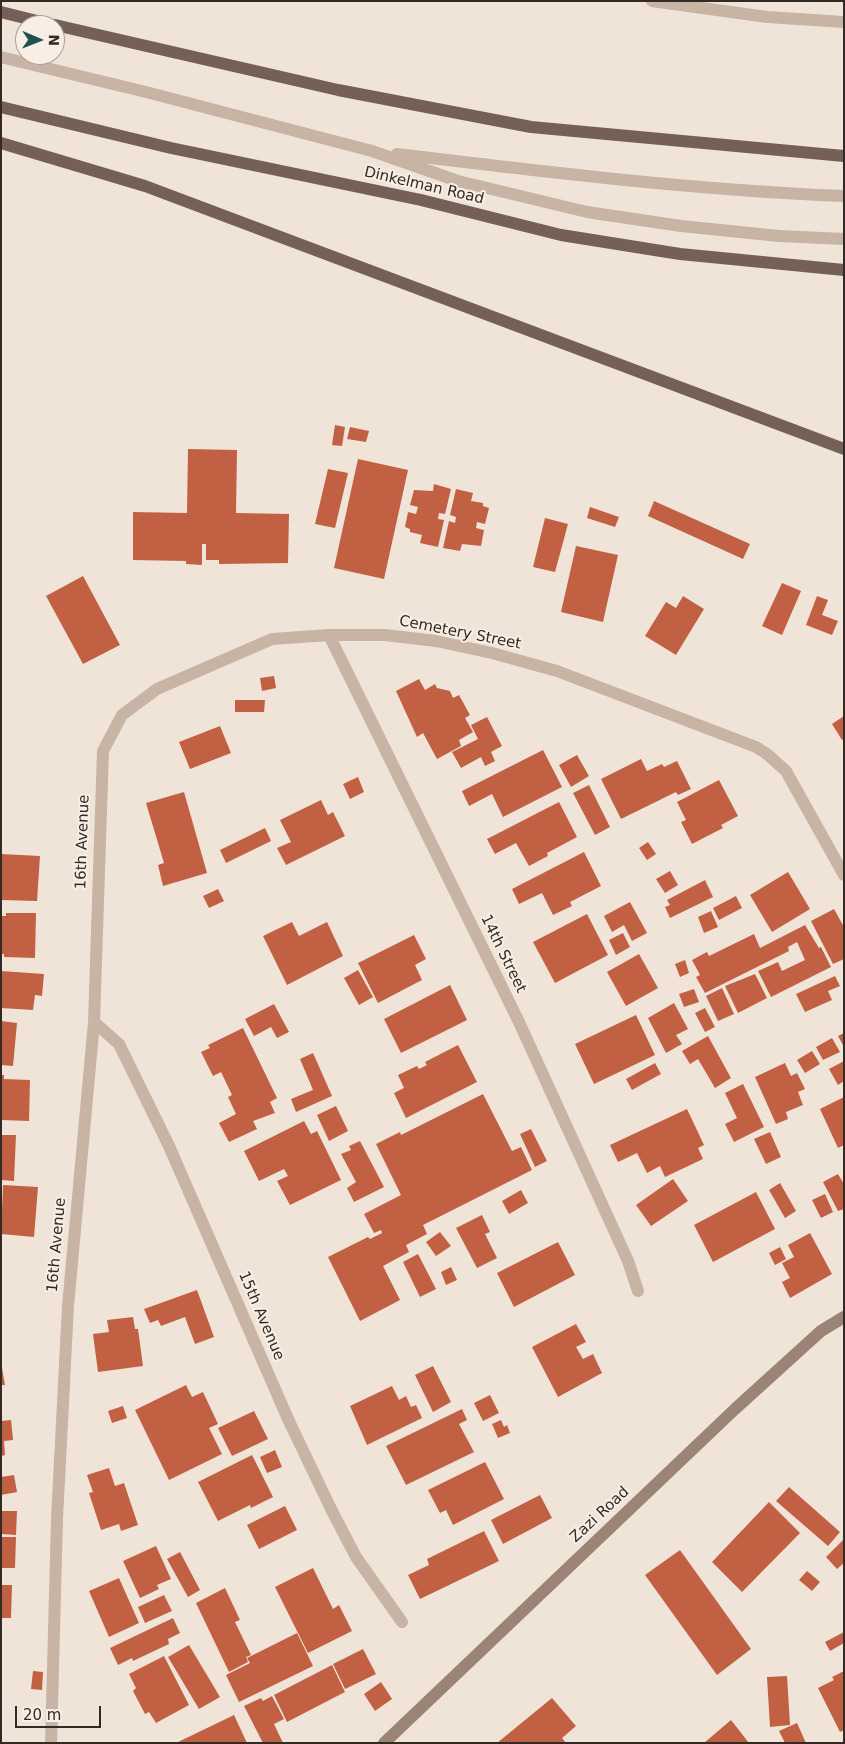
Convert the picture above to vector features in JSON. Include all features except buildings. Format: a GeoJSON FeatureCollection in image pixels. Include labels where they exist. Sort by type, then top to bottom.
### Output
{"type":"FeatureCollection","features":[{"type":"Feature","properties":{"kind":"main road"},"geometry":{"type":"LineString","coordinates":[[1,12],[15,15]]}},
{"type":"Feature","properties":{"kind":"main road"},"geometry":{"type":"LineString","coordinates":[[65,28],[338,90],[531,127],[844,156]]}},
{"type":"Feature","properties":{"kind":"main road","name":"Dinkelman Road"},"geometry":{"type":"LineString","coordinates":[[1,107],[171,148],[421,200],[561,235],[680,254],[844,270]]}},
{"type":"Feature","properties":{"kind":"main road"},"geometry":{"type":"LineString","coordinates":[[1,143],[145,186],[844,448]]}},
{"type":"Feature","properties":{"kind":"street"},"geometry":{"type":"LineString","coordinates":[[652,1],[767,17],[844,22]]}},
{"type":"Feature","properties":{"kind":"street"},"geometry":{"type":"LineString","coordinates":[[1,57],[146,92],[372,151],[458,181],[587,212],[680,226],[844,240]]}},
{"type":"Feature","properties":{"kind":"street"},"geometry":{"type":"LineString","coordinates":[[372,151],[618,181],[742,192],[844,196]]}},
{"type":"Feature","properties":{"kind":"street","name":"Cemetery Street"},"geometry":{"type":"LineString","coordinates":[[103,751],[122,715],[157,689],[272,639],[385,634],[436,641],[492,653],[557,672],[756,748],[786,771],[844,875]]}},
{"type":"Feature","properties":{"kind":"street","name":"14th Street"},"geometry":{"type":"LineString","coordinates":[[329,635],[519,1022],[628,1261],[638,1291]]}},
{"type":"Feature","properties":{"kind":"street","name":"16th Avenue"},"geometry":{"type":"LineString","coordinates":[[51,1743],[57,1519],[68,1306],[94,1022],[103,751]]}},
{"type":"Feature","properties":{"kind":"street","name":"15th Avenue"},"geometry":{"type":"LineString","coordinates":[[94,1022],[119,1044],[169,1146],[288,1419],[332,1511],[356,1557],[402,1622]]}},
{"type":"Feature","properties":{"kind":"street","name":"Zazi Road"},"geometry":{"type":"LineString","coordinates":[[384,1743],[742,1403],[821,1331],[844,1317]]}}]}
